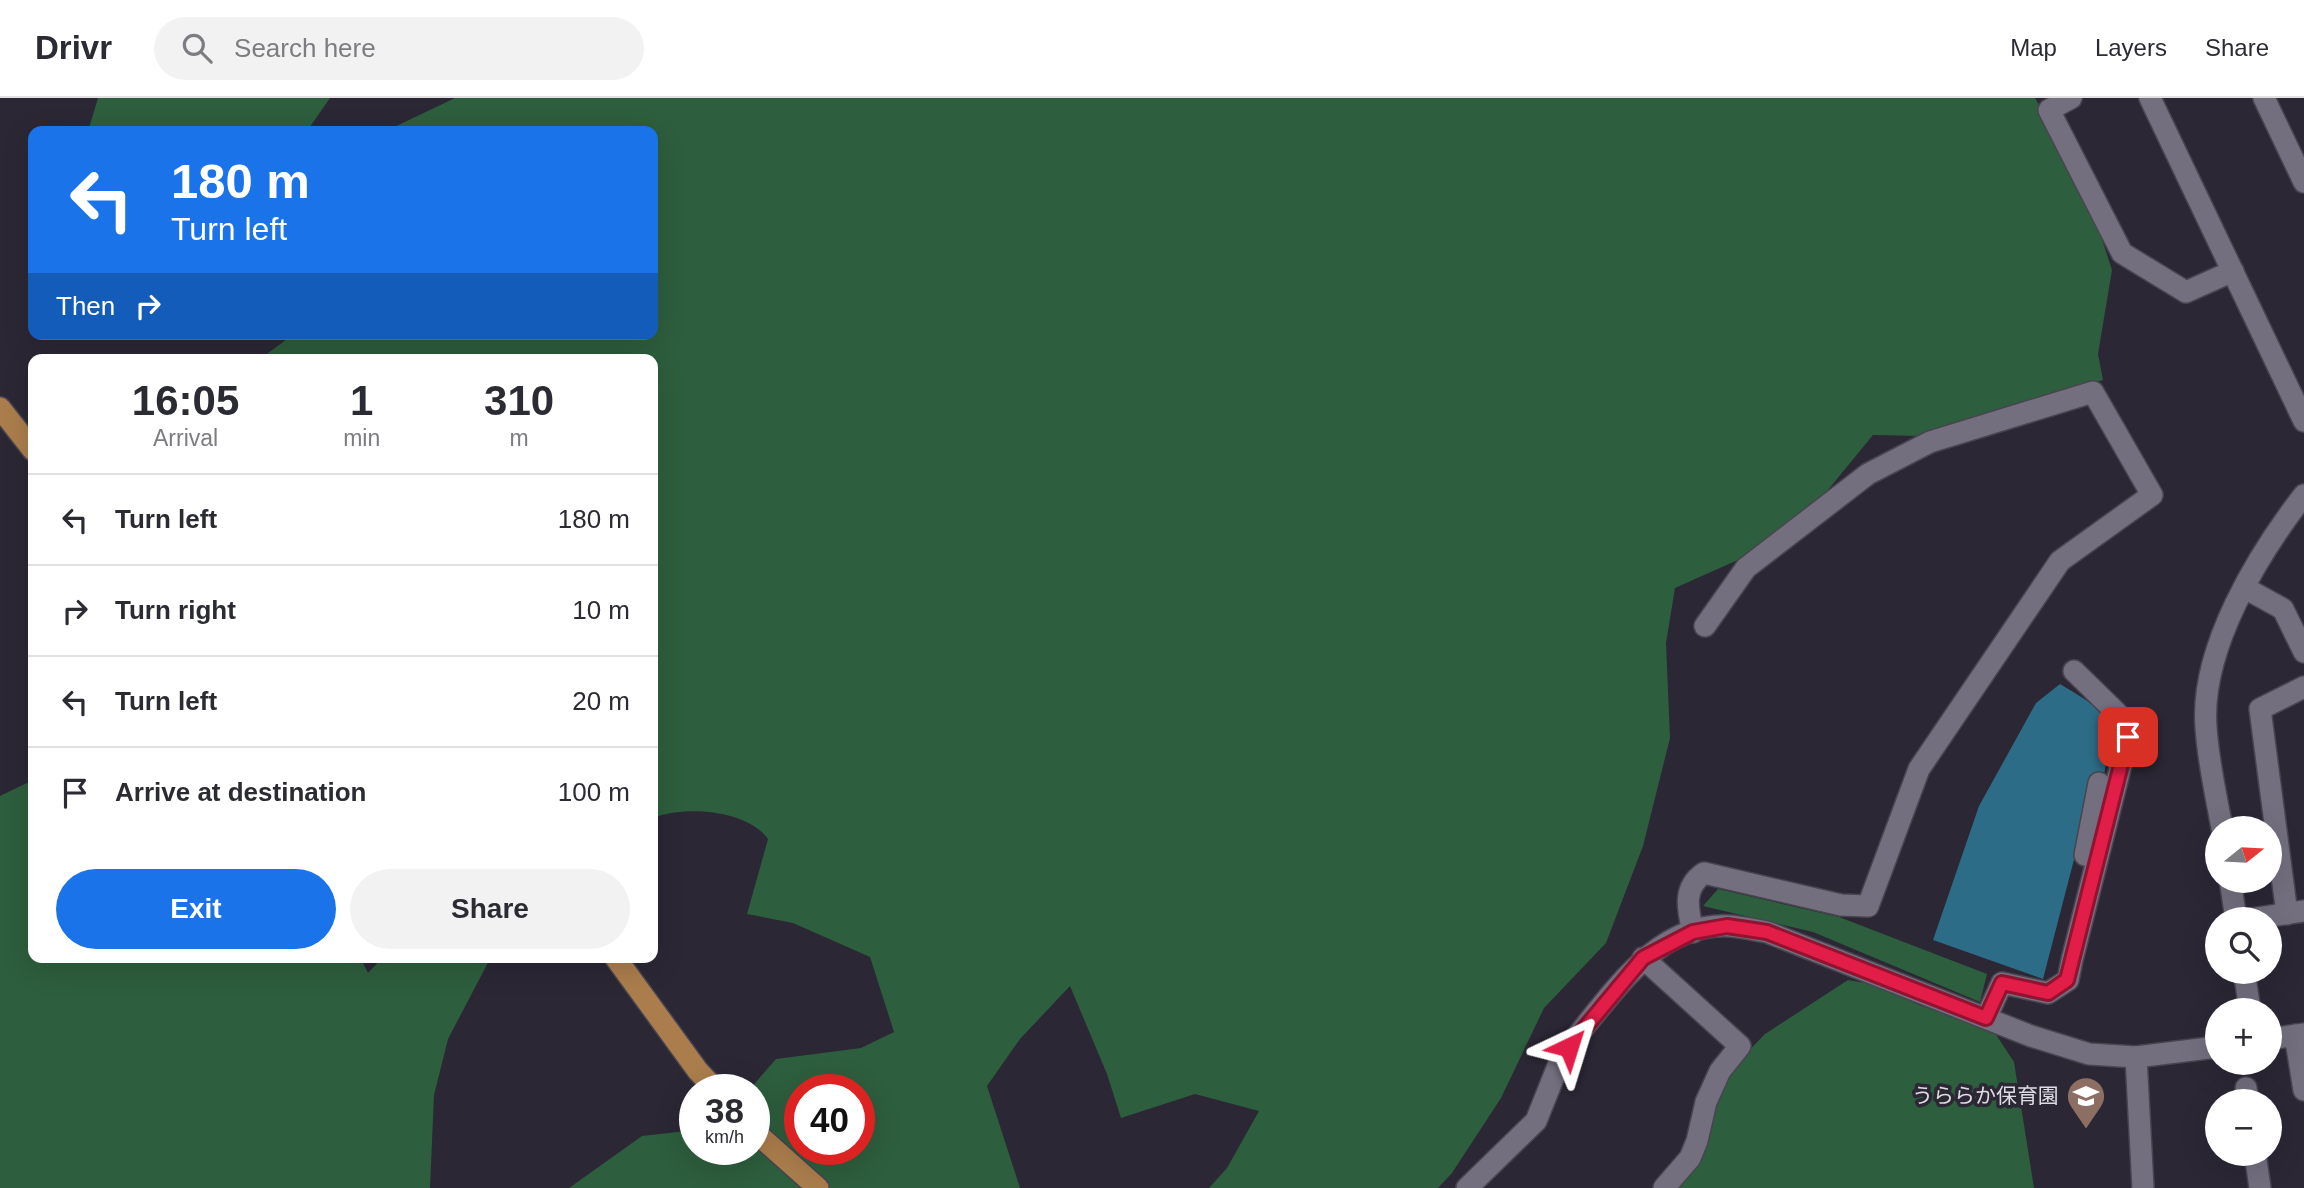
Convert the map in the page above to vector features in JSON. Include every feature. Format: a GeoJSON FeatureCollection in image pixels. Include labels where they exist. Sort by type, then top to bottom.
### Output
{"type":"FeatureCollection","features":[{"type":"Feature","properties":{"kind":"main road"},"geometry":{"type":"LineString","coordinates":[[0,408],[28,444]]}},
{"type":"Feature","properties":{"kind":"main road"},"geometry":{"type":"LineString","coordinates":[[618,963],[701,1074]]}},
{"type":"Feature","properties":{"kind":"main road"},"geometry":{"type":"LineString","coordinates":[[770,1145],[818,1188]]}},
{"type":"Feature","properties":{"kind":"street"},"geometry":{"type":"LineString","coordinates":[[2071,98],[2049,110],[2122,253],[2186,292],[2233,271]]}},
{"type":"Feature","properties":{"kind":"street"},"geometry":{"type":"LineString","coordinates":[[2150,98],[2304,421]]}},
{"type":"Feature","properties":{"kind":"street"},"geometry":{"type":"LineString","coordinates":[[2264,98],[2304,182]]}},
{"type":"Feature","properties":{"kind":"street"},"geometry":{"type":"LineString","coordinates":[[1693,932],[1686,905],[1694,879],[1704,873],[1841,905],[1868,906],[1919,769],[2060,561],[2152,495],[2093,392],[1930,442],[1868,474],[1746,568],[1705,626]]}},
{"type":"Feature","properties":{"kind":"street"},"geometry":{"type":"LineString","coordinates":[[2220,816],[2205,726],[2207,701],[2224,629],[2245,587],[2304,495]]}},
{"type":"Feature","properties":{"kind":"street"},"geometry":{"type":"LineString","coordinates":[[2245,587],[2283,609],[2304,652]]}},
{"type":"Feature","properties":{"kind":"street"},"geometry":{"type":"LineString","coordinates":[[1986,1018],[2002,983],[2048,993],[2067,980],[2073,960],[2128,737],[2117,713],[2074,671]]}},
{"type":"Feature","properties":{"kind":"street"},"geometry":{"type":"LineString","coordinates":[[2296,912],[2260,709],[2304,687]]}},
{"type":"Feature","properties":{"kind":"street"},"geometry":{"type":"LineString","coordinates":[[2073,960],[2066,956],[2099,783]]}},
{"type":"Feature","properties":{"kind":"street"},"geometry":{"type":"LineString","coordinates":[[1467,1188],[1536,1121],[1569,1047],[1643,958],[1693,932],[1727,926],[1767,932],[1986,1018],[2089,1054],[2136,1058],[2205,1049]]}},
{"type":"Feature","properties":{"kind":"street"},"geometry":{"type":"LineString","coordinates":[[1643,958],[1740,1046],[1720,1071],[1706,1102],[1690,1158],[1664,1188]]}},
{"type":"Feature","properties":{"kind":"street"},"geometry":{"type":"LineString","coordinates":[[2282,1037],[2300,1034],[2304,1090]]}},
{"type":"Feature","properties":{"kind":"street"},"geometry":{"type":"LineString","coordinates":[[2136,1058],[2143,1188]]}},
{"type":"Feature","properties":{"kind":"street"},"geometry":{"type":"LineString","coordinates":[[2257,1166],[2260,1188]]}},
{"type":"Feature","properties":{"kind":"green space"},"geometry":{"type":"Polygon","coordinates":[[[98,98],[330,98],[310,126],[90,126],[98,98]]]}},
{"type":"Feature","properties":{"kind":"green space"},"geometry":{"type":"Polygon","coordinates":[[[455,98],[2035,98],[2081,175],[2112,270],[2098,354],[2103,380],[1920,436],[1873,435],[1823,496],[1749,555],[1675,588],[1666,643],[1670,738],[1643,846],[1606,943],[1544,1008],[1501,1098],[1452,1173],[1438,1188],[1209,1188],[1227,1168],[1259,1111],[1195,1094],[1121,1118],[1107,1074],[1070,986],[1020,1039],[987,1086],[1020,1188],[569,1188],[642,1136],[679,1132],[679,1165],[770,1165],[770,1074],[763,1074],[776,1059],[861,1048],[894,1032],[870,957],[793,923],[747,914],[768,839],[759,829],[731,816],[715,813],[681,812],[658,816],[658,354],[267,354],[286,340],[658,340],[658,126],[396,126],[455,98]]]}},
{"type":"Feature","properties":{"kind":"green space"},"geometry":{"type":"Polygon","coordinates":[[[28,782],[28,963],[363,963],[368,973],[377,963],[488,963],[448,1039],[434,1095],[430,1188],[0,1188],[0,796],[28,782]]]}},
{"type":"Feature","properties":{"kind":"green space"},"geometry":{"type":"Polygon","coordinates":[[[1718,889],[1839,917],[1987,974],[1980,1002],[1813,932],[1703,906],[1718,889]]]}},
{"type":"Feature","properties":{"kind":"green space"},"geometry":{"type":"Polygon","coordinates":[[[1848,980],[1876,985],[1919,1005],[1993,1030],[2014,1062],[2034,1188],[1678,1188],[1726,1074],[1765,1034],[1848,980]]]}},
{"type":"Feature","properties":{"kind":"water"},"geometry":{"type":"Polygon","coordinates":[[[2060,684],[2099,710],[2108,728],[2109,740],[2104,775],[2096,775],[2043,979],[1933,940],[1979,806],[2036,703],[2060,684]]]}},
{"type":"Feature","properties":{"kind":"place","name":"うららか保育園"},"geometry":{"type":"Point","coordinates":[2086,1130]}},
{"type":"Feature","properties":{"kind":"route"},"geometry":{"type":"LineString","coordinates":[[1569,1047],[1643,958],[1693,932],[1727,926],[1767,932],[1986,1018],[2002,983],[2048,993],[2067,980],[2128,737]]}}]}
